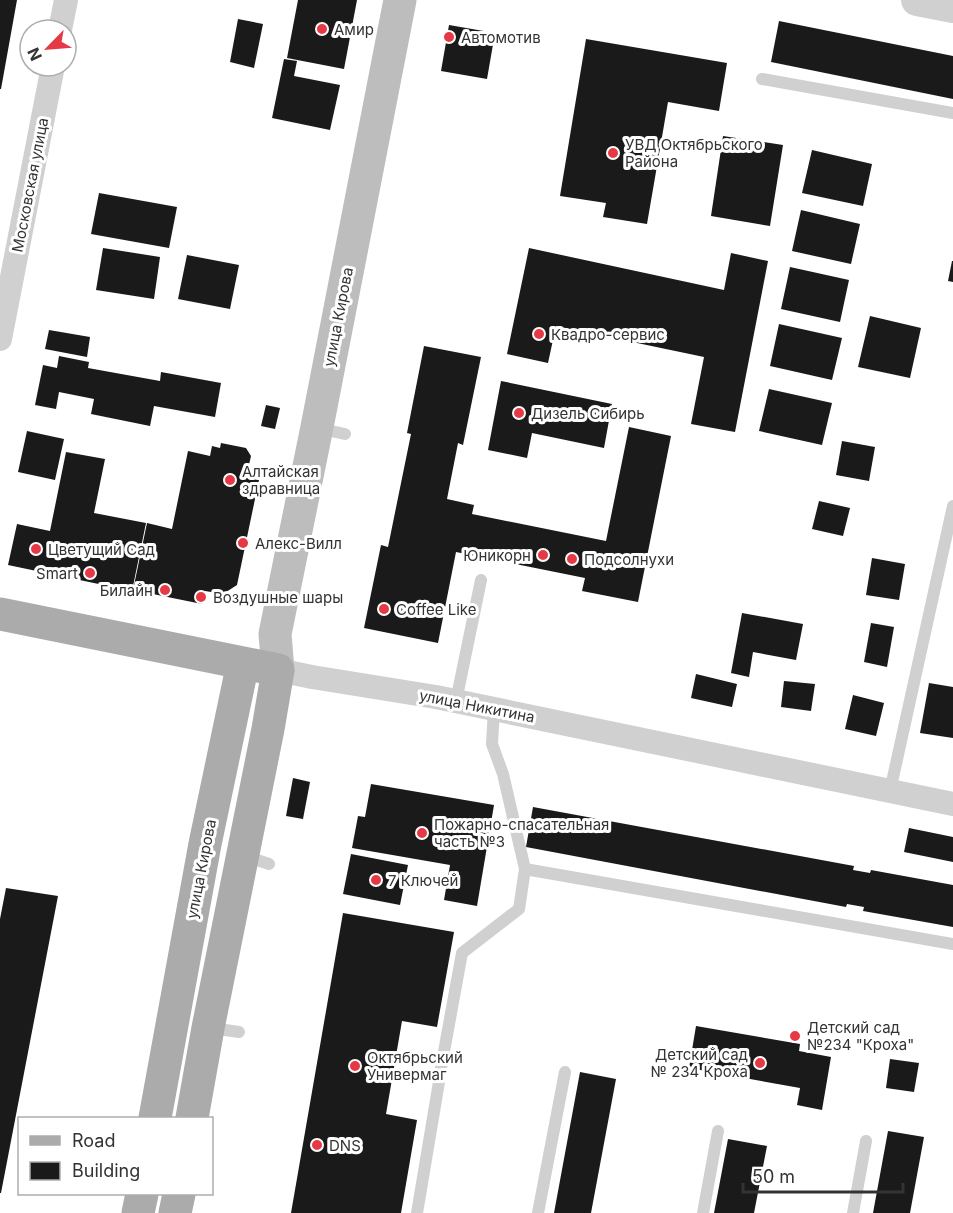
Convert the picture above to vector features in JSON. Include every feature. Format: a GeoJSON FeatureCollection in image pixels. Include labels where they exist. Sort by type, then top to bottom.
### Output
{"type":"FeatureCollection","features":[{"type":"Feature","properties":{"kind":"main road","name":"улица Кирова"},"geometry":{"type":"LineString","coordinates":[[193,1117],[224,1030],[255,860],[268,729],[278,670],[274,634],[331,431],[400,0]]}},
{"type":"Feature","properties":{"kind":"main road","name":"улица Никитина"},"geometry":{"type":"LineString","coordinates":[[0,614],[278,670]]}},
{"type":"Feature","properties":{"kind":"main road"},"geometry":{"type":"LineString","coordinates":[[243,663],[274,634]]}},
{"type":"Feature","properties":{"kind":"main road","name":"улица Кирова"},"geometry":{"type":"LineString","coordinates":[[155,1117],[205,844],[243,663]]}},
{"type":"Feature","properties":{"kind":"main road"},"geometry":{"type":"LineString","coordinates":[[138,1213],[142,1195]]}},
{"type":"Feature","properties":{"kind":"main road"},"geometry":{"type":"LineString","coordinates":[[175,1213],[179,1195]]}},
{"type":"Feature","properties":{"kind":"street"},"geometry":{"type":"LineString","coordinates":[[62,18],[66,0]]}},
{"type":"Feature","properties":{"kind":"street"},"geometry":{"type":"LineString","coordinates":[[916,0],[953,7]]}},
{"type":"Feature","properties":{"kind":"street","name":"Московская улица"},"geometry":{"type":"LineString","coordinates":[[0,339],[51,78]]}},
{"type":"Feature","properties":{"kind":"street","name":"улица Никитина"},"geometry":{"type":"LineString","coordinates":[[278,670],[456,701],[953,804]]}},
{"type":"Feature","properties":{"kind":"lane"},"geometry":{"type":"LineString","coordinates":[[762,80],[953,113]]}},
{"type":"Feature","properties":{"kind":"lane"},"geometry":{"type":"LineString","coordinates":[[890,791],[953,506]]}},
{"type":"Feature","properties":{"kind":"lane"},"geometry":{"type":"LineString","coordinates":[[456,701],[482,580]]}},
{"type":"Feature","properties":{"kind":"lane"},"geometry":{"type":"LineString","coordinates":[[441,1068],[462,953],[519,909],[525,869],[503,774],[492,744],[494,709]]}},
{"type":"Feature","properties":{"kind":"lane"},"geometry":{"type":"LineString","coordinates":[[525,869],[953,944]]}},
{"type":"Feature","properties":{"kind":"lane"},"geometry":{"type":"LineString","coordinates":[[538,1213],[565,1072]]}},
{"type":"Feature","properties":{"kind":"lane"},"geometry":{"type":"LineString","coordinates":[[417,1213],[439,1082]]}},
{"type":"Feature","properties":{"kind":"lane"},"geometry":{"type":"LineString","coordinates":[[703,1213],[718,1131]]}},
{"type":"Feature","properties":{"kind":"lane"},"geometry":{"type":"LineString","coordinates":[[853,1213],[866,1141]]}},
{"type":"Feature","properties":{"kind":"building"},"geometry":{"type":"Polygon","coordinates":[[[0,0],[17,0],[1,89],[0,89],[0,0]]]}},
{"type":"Feature","properties":{"kind":"building","name":"Амир"},"geometry":{"type":"Polygon","coordinates":[[[298,0],[357,0],[344,69],[287,58],[298,0]]]}},
{"type":"Feature","properties":{"kind":"building"},"geometry":{"type":"Polygon","coordinates":[[[238,19],[263,24],[254,68],[230,62],[238,19]]]}},
{"type":"Feature","properties":{"kind":"building"},"geometry":{"type":"Polygon","coordinates":[[[779,21],[953,56],[953,99],[771,62],[779,21]]]}},
{"type":"Feature","properties":{"kind":"building"},"geometry":{"type":"Polygon","coordinates":[[[449,25],[495,33],[487,79],[441,71],[449,25]]]}},
{"type":"Feature","properties":{"kind":"building","name":"УВД Октябрьского Района"},"geometry":{"type":"Polygon","coordinates":[[[586,39],[727,63],[719,111],[668,102],[647,224],[603,217],[606,203],[560,196],[586,39]]]}},
{"type":"Feature","properties":{"kind":"building"},"geometry":{"type":"Polygon","coordinates":[[[284,59],[297,61],[294,76],[340,85],[330,130],[272,118],[284,59]]]}},
{"type":"Feature","properties":{"kind":"building"},"geometry":{"type":"Polygon","coordinates":[[[723,136],[783,145],[770,226],[711,216],[723,136]]]}},
{"type":"Feature","properties":{"kind":"building"},"geometry":{"type":"Polygon","coordinates":[[[812,150],[872,164],[863,206],[802,193],[812,150]]]}},
{"type":"Feature","properties":{"kind":"building"},"geometry":{"type":"Polygon","coordinates":[[[99,193],[177,207],[169,248],[91,234],[99,193]]]}},
{"type":"Feature","properties":{"kind":"building"},"geometry":{"type":"Polygon","coordinates":[[[801,210],[860,224],[851,264],[792,251],[801,210]]]}},
{"type":"Feature","properties":{"kind":"building"},"geometry":{"type":"Polygon","coordinates":[[[103,248],[160,257],[154,299],[96,290],[103,248]]]}},
{"type":"Feature","properties":{"kind":"building"},"geometry":{"type":"Polygon","coordinates":[[[529,248],[724,290],[731,253],[768,261],[735,432],[691,424],[704,357],[556,326],[548,363],[507,354],[529,248]]]}},
{"type":"Feature","properties":{"kind":"building"},"geometry":{"type":"Polygon","coordinates":[[[187,255],[239,265],[230,309],[178,299],[187,255]]]}},
{"type":"Feature","properties":{"kind":"building"},"geometry":{"type":"Polygon","coordinates":[[[953,261],[953,282],[948,281],[953,261]]]}},
{"type":"Feature","properties":{"kind":"building"},"geometry":{"type":"Polygon","coordinates":[[[790,267],[849,280],[840,322],[781,309],[790,267]]]}},
{"type":"Feature","properties":{"kind":"building"},"geometry":{"type":"Polygon","coordinates":[[[870,316],[921,328],[910,378],[858,367],[870,316]]]}},
{"type":"Feature","properties":{"kind":"building"},"geometry":{"type":"Polygon","coordinates":[[[779,324],[842,338],[832,380],[770,366],[779,324]]]}},
{"type":"Feature","properties":{"kind":"building"},"geometry":{"type":"Polygon","coordinates":[[[49,330],[90,337],[87,357],[45,349],[49,330]]]}},
{"type":"Feature","properties":{"kind":"building"},"geometry":{"type":"Polygon","coordinates":[[[424,346],[481,357],[463,445],[458,443],[447,499],[474,505],[472,514],[606,541],[629,427],[671,436],[638,602],[582,591],[585,578],[456,552],[438,643],[364,628],[381,545],[388,547],[411,434],[407,433],[424,346]]]}},
{"type":"Feature","properties":{"kind":"building"},"geometry":{"type":"Polygon","coordinates":[[[59,356],[89,362],[88,368],[160,381],[161,372],[221,383],[215,417],[154,406],[150,426],[91,414],[94,399],[59,392],[56,409],[35,405],[43,365],[57,368],[59,356]]]}},
{"type":"Feature","properties":{"kind":"building"},"geometry":{"type":"Polygon","coordinates":[[[501,381],[612,404],[604,448],[532,433],[527,458],[488,450],[501,381]]]}},
{"type":"Feature","properties":{"kind":"building"},"geometry":{"type":"Polygon","coordinates":[[[769,389],[832,403],[822,445],[759,431],[769,389]]]}},
{"type":"Feature","properties":{"kind":"building"},"geometry":{"type":"Polygon","coordinates":[[[266,405],[280,408],[275,429],[261,426],[266,405]]]}},
{"type":"Feature","properties":{"kind":"building"},"geometry":{"type":"Polygon","coordinates":[[[27,431],[64,439],[55,480],[18,472],[27,431]]]}},
{"type":"Feature","properties":{"kind":"building"},"geometry":{"type":"Polygon","coordinates":[[[842,441],[875,447],[869,481],[836,475],[842,441]]]}},
{"type":"Feature","properties":{"kind":"building"},"geometry":{"type":"Polygon","coordinates":[[[221,443],[246,448],[251,456],[246,478],[259,480],[237,585],[223,594],[205,591],[202,604],[133,590],[147,523],[172,529],[188,451],[210,456],[212,446],[220,448],[221,443]]]}},
{"type":"Feature","properties":{"kind":"building"},"geometry":{"type":"Polygon","coordinates":[[[66,452],[105,459],[94,513],[146,523],[132,591],[8,565],[17,524],[50,531],[66,452]]]}},
{"type":"Feature","properties":{"kind":"building"},"geometry":{"type":"Polygon","coordinates":[[[819,501],[850,508],[843,536],[812,529],[819,501]]]}},
{"type":"Feature","properties":{"kind":"building"},"geometry":{"type":"Polygon","coordinates":[[[872,558],[905,564],[899,600],[866,595],[872,558]]]}},
{"type":"Feature","properties":{"kind":"building"},"geometry":{"type":"Polygon","coordinates":[[[742,613],[803,624],[796,660],[753,652],[749,677],[731,673],[742,613]]]}},
{"type":"Feature","properties":{"kind":"building"},"geometry":{"type":"Polygon","coordinates":[[[871,623],[894,627],[887,667],[864,662],[871,623]]]}},
{"type":"Feature","properties":{"kind":"building"},"geometry":{"type":"Polygon","coordinates":[[[696,674],[737,684],[732,707],[691,698],[696,674]]]}},
{"type":"Feature","properties":{"kind":"building"},"geometry":{"type":"Polygon","coordinates":[[[784,681],[815,684],[811,711],[781,707],[784,681]]]}},
{"type":"Feature","properties":{"kind":"building"},"geometry":{"type":"Polygon","coordinates":[[[929,683],[953,687],[953,738],[920,733],[929,683]]]}},
{"type":"Feature","properties":{"kind":"building"},"geometry":{"type":"Polygon","coordinates":[[[853,695],[884,703],[876,736],[845,729],[853,695]]]}},
{"type":"Feature","properties":{"kind":"building"},"geometry":{"type":"Polygon","coordinates":[[[293,778],[310,782],[303,819],[286,816],[293,778]]]}},
{"type":"Feature","properties":{"kind":"building","name":"Пожарно-спасательная часть №3"},"geometry":{"type":"Polygon","coordinates":[[[371,784],[494,805],[477,906],[444,900],[450,865],[352,848],[358,816],[365,817],[371,784]]]}},
{"type":"Feature","properties":{"kind":"building"},"geometry":{"type":"Polygon","coordinates":[[[533,807],[854,866],[853,870],[870,873],[871,870],[953,885],[953,927],[863,911],[864,907],[847,904],[846,907],[526,847],[533,807]]]}},
{"type":"Feature","properties":{"kind":"building"},"geometry":{"type":"Polygon","coordinates":[[[909,828],[953,837],[953,862],[904,852],[909,828]]]}},
{"type":"Feature","properties":{"kind":"building","name":"7 Ключей"},"geometry":{"type":"Polygon","coordinates":[[[351,854],[408,865],[400,905],[343,894],[351,854]]]}},
{"type":"Feature","properties":{"kind":"building"},"geometry":{"type":"Polygon","coordinates":[[[6,888],[58,896],[0,1193],[0,919],[6,888]]]}},
{"type":"Feature","properties":{"kind":"building","name":"Октябрьский Универмаг"},"geometry":{"type":"Polygon","coordinates":[[[343,913],[454,932],[437,1027],[402,1021],[386,1114],[417,1120],[401,1213],[291,1213],[343,913]]]}},
{"type":"Feature","properties":{"kind":"building","name":"Детский сад № 234 Кроха"},"geometry":{"type":"Polygon","coordinates":[[[696,1026],[800,1044],[799,1051],[831,1057],[822,1110],[797,1105],[800,1088],[689,1068],[696,1026]]]}},
{"type":"Feature","properties":{"kind":"building"},"geometry":{"type":"Polygon","coordinates":[[[890,1059],[919,1063],[914,1092],[886,1088],[890,1059]]]}},
{"type":"Feature","properties":{"kind":"building"},"geometry":{"type":"Polygon","coordinates":[[[580,1072],[616,1079],[591,1213],[554,1213],[580,1072]]]}},
{"type":"Feature","properties":{"kind":"building"},"geometry":{"type":"Polygon","coordinates":[[[888,1131],[924,1137],[910,1213],[873,1213],[888,1131]]]}},
{"type":"Feature","properties":{"kind":"building"},"geometry":{"type":"Polygon","coordinates":[[[728,1139],[767,1146],[754,1213],[714,1213],[728,1139]]]}},
{"type":"Feature","properties":{"kind":"place","name":"Амир"},"geometry":{"type":"Point","coordinates":[322,29]}},
{"type":"Feature","properties":{"kind":"place","name":"Автомотив"},"geometry":{"type":"Point","coordinates":[449,37]}},
{"type":"Feature","properties":{"kind":"place","name":"УВД Октябрьского Района"},"geometry":{"type":"Point","coordinates":[613,153]}},
{"type":"Feature","properties":{"kind":"place","name":"Квадро-сервис"},"geometry":{"type":"Point","coordinates":[539,334]}},
{"type":"Feature","properties":{"kind":"place","name":"Дизель Сибирь"},"geometry":{"type":"Point","coordinates":[519,413]}},
{"type":"Feature","properties":{"kind":"place","name":"Алтайская здравница"},"geometry":{"type":"Point","coordinates":[230,480]}},
{"type":"Feature","properties":{"kind":"place","name":"Алекс-Вилл"},"geometry":{"type":"Point","coordinates":[243,543]}},
{"type":"Feature","properties":{"kind":"place","name":"Цветущий Сад"},"geometry":{"type":"Point","coordinates":[36,549]}},
{"type":"Feature","properties":{"kind":"place","name":"Юникорн"},"geometry":{"type":"Point","coordinates":[543,555]}},
{"type":"Feature","properties":{"kind":"place","name":"Подсолнухи"},"geometry":{"type":"Point","coordinates":[572,559]}},
{"type":"Feature","properties":{"kind":"place","name":"Smart"},"geometry":{"type":"Point","coordinates":[90,573]}},
{"type":"Feature","properties":{"kind":"place","name":"Билайн"},"geometry":{"type":"Point","coordinates":[165,590]}},
{"type":"Feature","properties":{"kind":"place","name":"Воздушные шары"},"geometry":{"type":"Point","coordinates":[201,597]}},
{"type":"Feature","properties":{"kind":"place","name":"Coffee Like"},"geometry":{"type":"Point","coordinates":[384,609]}},
{"type":"Feature","properties":{"kind":"place","name":"Пожарно-спасательная часть №3"},"geometry":{"type":"Point","coordinates":[422,833]}},
{"type":"Feature","properties":{"kind":"place","name":"7 Ключей"},"geometry":{"type":"Point","coordinates":[376,880]}},
{"type":"Feature","properties":{"kind":"place","name":"Детский сад №234 \"Кроха\""},"geometry":{"type":"Point","coordinates":[795,1036]}},
{"type":"Feature","properties":{"kind":"place","name":"Детский сад № 234 Кроха"},"geometry":{"type":"Point","coordinates":[760,1063]}},
{"type":"Feature","properties":{"kind":"place","name":"Октябрьский Универмаг"},"geometry":{"type":"Point","coordinates":[355,1066]}},
{"type":"Feature","properties":{"kind":"place","name":"DNS"},"geometry":{"type":"Point","coordinates":[317,1145]}}]}
